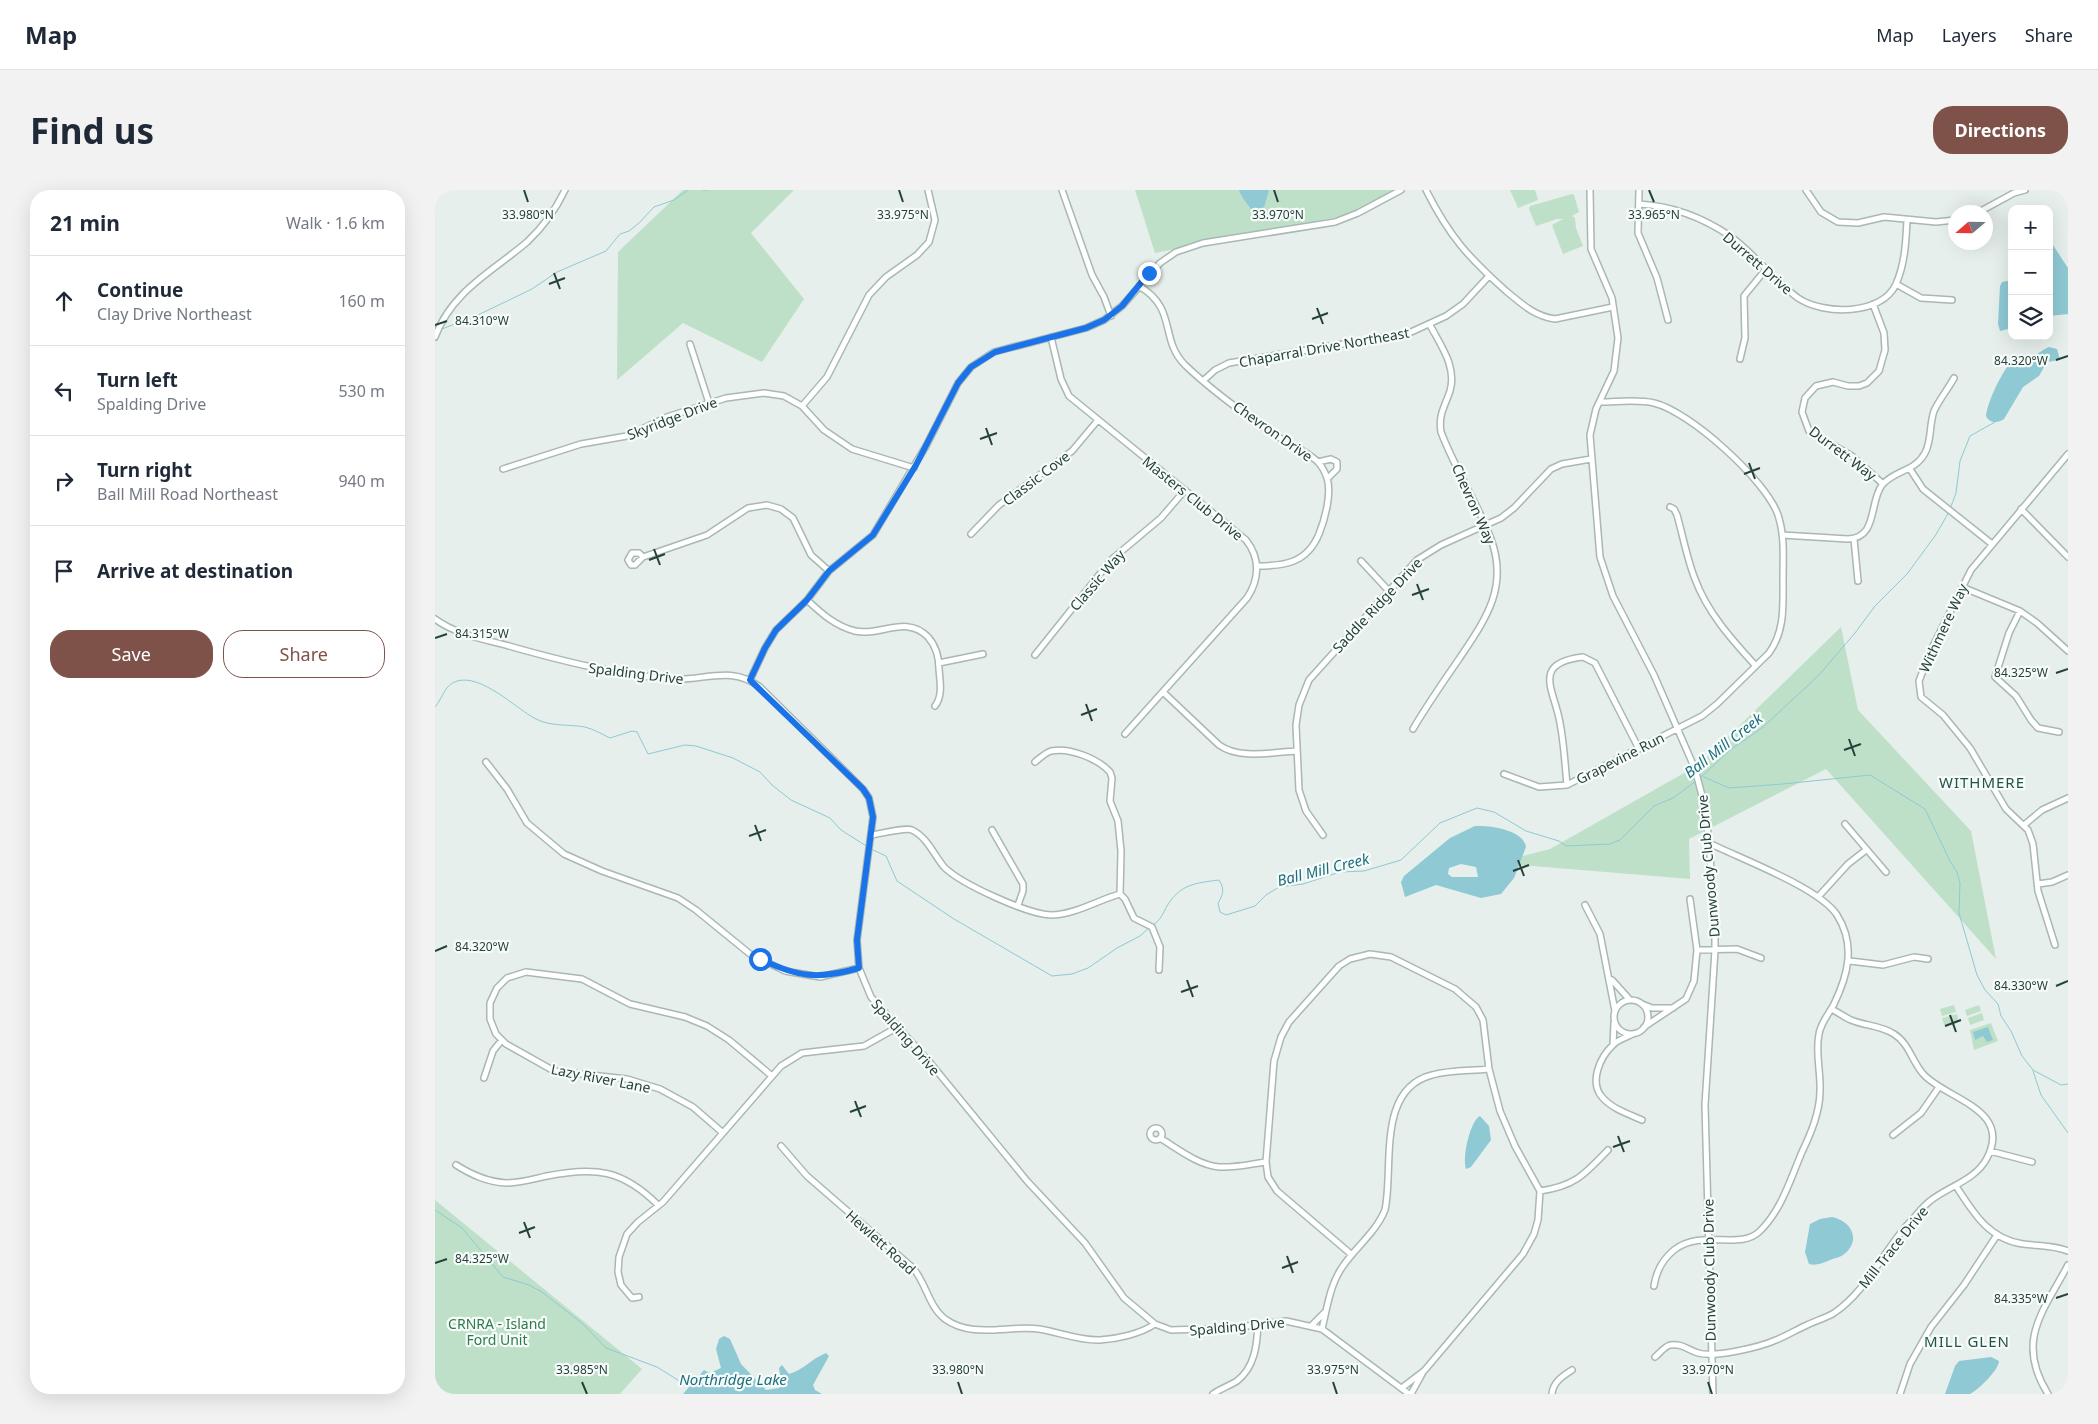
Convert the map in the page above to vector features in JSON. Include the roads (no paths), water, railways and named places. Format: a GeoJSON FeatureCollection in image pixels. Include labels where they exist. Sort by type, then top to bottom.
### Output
{"type":"FeatureCollection","features":[{"type":"Feature","properties":{"kind":"street"},"geometry":{"type":"LineString","coordinates":[[435,337],[436,330],[449,309],[462,294],[534,235],[557,206],[565,190]]}},
{"type":"Feature","properties":{"kind":"street"},"geometry":{"type":"LineString","coordinates":[[802,406],[827,377],[869,295],[886,277],[922,251],[929,242],[935,220],[928,190]]}},
{"type":"Feature","properties":{"kind":"street"},"geometry":{"type":"LineString","coordinates":[[1062,190],[1092,275],[1111,316]]}},
{"type":"Feature","properties":{"kind":"street"},"geometry":{"type":"LineString","coordinates":[[750,680],[770,638],[807,600],[829,571],[873,535],[914,468],[958,383],[971,367],[995,352],[1086,328],[1111,316],[1160,262],[1183,248],[1203,243],[1335,222],[1359,213],[1401,190]]}},
{"type":"Feature","properties":{"kind":"street"},"geometry":{"type":"LineString","coordinates":[[1426,190],[1453,239],[1469,258],[1528,310],[1546,318],[1565,319],[1613,307]]}},
{"type":"Feature","properties":{"kind":"street","name":"Dunwoody Club Drive"},"geometry":{"type":"LineString","coordinates":[[1590,190],[1591,249],[1595,263],[1610,294],[1618,338],[1617,361],[1613,376],[1600,402],[1591,427],[1591,459],[1600,557],[1604,572],[1678,728],[1701,787],[1709,843],[1715,950],[1705,1105],[1713,1394]]}},
{"type":"Feature","properties":{"kind":"street"},"geometry":{"type":"LineString","coordinates":[[1639,190],[1638,232],[1657,278],[1668,320]]}},
{"type":"Feature","properties":{"kind":"street"},"geometry":{"type":"LineString","coordinates":[[1806,190],[1821,212],[1838,222],[1858,223],[1884,217],[1907,220],[1948,220]]}},
{"type":"Feature","properties":{"kind":"street"},"geometry":{"type":"LineString","coordinates":[[1992,205],[2014,193],[2025,190]]}},
{"type":"Feature","properties":{"kind":"street","name":"Durrett Drive"},"geometry":{"type":"LineString","coordinates":[[1639,204],[1669,207],[1696,217],[1731,237],[1798,298],[1810,303],[1851,310],[1873,304],[1890,294],[1896,284]]}},
{"type":"Feature","properties":{"kind":"street"},"geometry":{"type":"LineString","coordinates":[[1907,220],[1905,247],[1896,284],[1921,298],[1952,300]]}},
{"type":"Feature","properties":{"kind":"street"},"geometry":{"type":"LineString","coordinates":[[1740,359],[1744,348],[1746,325],[1745,296],[1766,269]]}},
{"type":"Feature","properties":{"kind":"street","name":"Chaparral Drive Northeast"},"geometry":{"type":"LineString","coordinates":[[1204,380],[1215,370],[1229,363],[1392,338],[1430,326],[1463,304],[1489,276]]}},
{"type":"Feature","properties":{"kind":"street","name":"Chevron Drive"},"geometry":{"type":"LineString","coordinates":[[1139,286],[1153,296],[1163,309],[1171,342],[1178,356],[1204,380],[1269,431],[1318,462],[1327,478]]}},
{"type":"Feature","properties":{"kind":"street","name":"Durrett Way"},"geometry":{"type":"LineString","coordinates":[[1873,304],[1884,333],[1885,350],[1879,371],[1867,383],[1859,386],[1848,386],[1833,382],[1816,386],[1805,398],[1803,412],[1809,431],[1851,456],[1883,484]]}},
{"type":"Feature","properties":{"kind":"street","name":"Chevron Way"},"geometry":{"type":"LineString","coordinates":[[1413,729],[1490,609],[1496,588],[1497,564],[1493,544],[1441,432],[1440,415],[1451,389],[1452,372],[1448,359],[1430,326]]}},
{"type":"Feature","properties":{"kind":"street","name":"Masters Club Drive"},"geometry":{"type":"LineString","coordinates":[[1051,337],[1065,390],[1074,401],[1246,540],[1254,552],[1257,566]]}},
{"type":"Feature","properties":{"kind":"street"},"geometry":{"type":"LineString","coordinates":[[690,344],[709,403]]}},
{"type":"Feature","properties":{"kind":"street"},"geometry":{"type":"LineString","coordinates":[[1783,535],[1854,539],[1864,533],[1871,522],[1878,493],[1883,484],[1910,469],[1925,453],[1929,442],[1934,412],[1954,378]]}},
{"type":"Feature","properties":{"kind":"street","name":"Skyridge Drive"},"geometry":{"type":"LineString","coordinates":[[503,469],[581,444],[627,436],[667,417],[709,403],[737,395],[764,393],[783,396],[802,406],[824,430],[852,450],[914,468]]}},
{"type":"Feature","properties":{"kind":"street","name":"Grapevine Run"},"geometry":{"type":"LineString","coordinates":[[1504,774],[1539,787],[1567,785],[1639,749],[1717,704],[1775,644],[1781,626],[1783,535],[1774,506],[1756,479],[1675,410],[1651,402],[1600,402]]}},
{"type":"Feature","properties":{"kind":"street","name":"Classic Cove"},"geometry":{"type":"LineString","coordinates":[[971,534],[999,505],[1072,451],[1098,420]]}},
{"type":"Feature","properties":{"kind":"street","name":"Withmere Way"},"geometry":{"type":"LineString","coordinates":[[2055,945],[2034,868],[2033,844],[2024,825],[2006,809],[1981,763],[1965,742],[1943,715],[1924,700],[1920,693],[1920,675],[1975,563],[2068,454]]}},
{"type":"Feature","properties":{"kind":"street"},"geometry":{"type":"LineString","coordinates":[[1125,734],[1247,598],[1255,583],[1257,566],[1289,564],[1300,559],[1309,550],[1320,530],[1328,496],[1327,478],[1337,469],[1337,462],[1331,459],[1318,462]]}},
{"type":"Feature","properties":{"kind":"street","name":"Saddle Ridge Drive"},"geometry":{"type":"LineString","coordinates":[[1323,835],[1306,811],[1301,799],[1297,751],[1297,715],[1306,686],[1319,668],[1389,590],[1427,552],[1485,525],[1514,508],[1551,469],[1563,464],[1591,459]]}},
{"type":"Feature","properties":{"kind":"street"},"geometry":{"type":"LineString","coordinates":[[1910,469],[1923,489],[1992,544]]}},
{"type":"Feature","properties":{"kind":"street","name":"Classic Way"},"geometry":{"type":"LineString","coordinates":[[1035,655],[1111,560],[1161,518],[1185,490]]}},
{"type":"Feature","properties":{"kind":"street"},"geometry":{"type":"LineString","coordinates":[[643,556],[707,535],[748,508],[767,505],[781,509],[793,518],[811,555],[829,571]]}},
{"type":"Feature","properties":{"kind":"street"},"geometry":{"type":"LineString","coordinates":[[1670,507],[1674,509],[1677,515],[1695,579],[1706,603],[1755,666]]}},
{"type":"Feature","properties":{"kind":"street"},"geometry":{"type":"LineString","coordinates":[[2021,509],[2068,557]]}},
{"type":"Feature","properties":{"kind":"street"},"geometry":{"type":"LineString","coordinates":[[1854,539],[1859,581]]}},
{"type":"Feature","properties":{"kind":"street"},"geometry":{"type":"LineString","coordinates":[[1361,561],[1389,590]]}},
{"type":"Feature","properties":{"kind":"street"},"geometry":{"type":"LineString","coordinates":[[1962,587],[2020,612],[2037,622],[2068,651]]}},
{"type":"Feature","properties":{"kind":"street"},"geometry":{"type":"LineString","coordinates":[[807,600],[833,622],[853,631],[866,632],[900,626],[917,629],[932,642],[939,663],[940,697],[935,706]]}},
{"type":"Feature","properties":{"kind":"street"},"geometry":{"type":"LineString","coordinates":[[2020,612],[2009,632],[1995,677],[2003,681],[2017,696],[2038,728],[2059,732]]}},
{"type":"Feature","properties":{"kind":"street","name":"Spalding Drive"},"geometry":{"type":"LineString","coordinates":[[435,619],[458,632],[597,669],[669,680],[728,674],[750,680],[863,789],[872,809],[871,834],[857,940],[859,968],[871,997],[932,1065],[1027,1181],[1085,1243],[1124,1298],[1155,1324],[1180,1331],[1286,1321],[1322,1329],[1410,1394]]}},
{"type":"Feature","properties":{"kind":"street"},"geometry":{"type":"LineString","coordinates":[[939,663],[983,654]]}},
{"type":"Feature","properties":{"kind":"street"},"geometry":{"type":"LineString","coordinates":[[1567,785],[1560,723],[1549,684],[1552,671],[1561,662],[1583,657],[1595,663],[1639,749]]}},
{"type":"Feature","properties":{"kind":"street"},"geometry":{"type":"LineString","coordinates":[[1163,692],[1219,745],[1229,751],[1243,754],[1297,751]]}},
{"type":"Feature","properties":{"kind":"street"},"geometry":{"type":"LineString","coordinates":[[1035,762],[1049,752],[1063,751],[1087,757],[1110,772],[1112,778],[1109,801],[1118,821],[1121,851],[1120,894],[1125,899],[1134,918],[1152,927],[1160,947],[1159,970]]}},
{"type":"Feature","properties":{"kind":"street"},"geometry":{"type":"LineString","coordinates":[[486,762],[507,789],[527,823],[565,854],[602,871],[678,898],[696,910],[745,950],[785,971],[820,977],[859,968]]}},
{"type":"Feature","properties":{"kind":"street"},"geometry":{"type":"LineString","coordinates":[[2024,825],[2042,810],[2068,798]]}},
{"type":"Feature","properties":{"kind":"street"},"geometry":{"type":"LineString","coordinates":[[1845,824],[1885,872]]}},
{"type":"Feature","properties":{"kind":"street"},"geometry":{"type":"LineString","coordinates":[[871,834],[886,834],[904,828],[912,830],[927,842],[942,864],[958,879],[985,893],[1041,913],[1057,915],[1120,894]]}},
{"type":"Feature","properties":{"kind":"street"},"geometry":{"type":"LineString","coordinates":[[992,830],[1023,884],[1023,891],[1018,905]]}},
{"type":"Feature","properties":{"kind":"street"},"geometry":{"type":"LineString","coordinates":[[1654,1286],[1661,1265],[1669,1254],[1687,1242],[1709,1238],[1736,1240],[1757,1233],[1788,1190],[1817,1112],[1821,1091],[1818,1040],[1822,1024],[1831,1009],[1850,961],[1843,930],[1837,915],[1818,897],[1709,843]]}},
{"type":"Feature","properties":{"kind":"street"},"geometry":{"type":"LineString","coordinates":[[1818,897],[1848,864],[1866,850]]}},
{"type":"Feature","properties":{"kind":"street"},"geometry":{"type":"LineString","coordinates":[[2038,884],[2052,882],[2068,875]]}},
{"type":"Feature","properties":{"kind":"street"},"geometry":{"type":"LineString","coordinates":[[1642,1120],[1619,1110],[1602,1097],[1597,1087],[1596,1076],[1598,1067],[1613,1045],[1644,1028],[1686,999],[1694,981],[1697,950],[1690,899]]}},
{"type":"Feature","properties":{"kind":"street"},"geometry":{"type":"LineString","coordinates":[[1585,905],[1598,926],[1610,978],[1615,1011],[1613,1045]]}},
{"type":"Feature","properties":{"kind":"street"},"geometry":{"type":"LineString","coordinates":[[1697,950],[1737,949],[1761,958]]}},
{"type":"Feature","properties":{"kind":"street"},"geometry":{"type":"LineString","coordinates":[[1352,1255],[1277,1191],[1268,1177],[1266,1162],[1275,1061],[1281,1037],[1289,1022],[1339,966],[1350,959],[1371,954],[1391,957],[1466,996],[1476,1007],[1483,1020],[1489,1069],[1505,1126],[1540,1192],[1538,1220],[1528,1247],[1424,1371],[1410,1394]]}},
{"type":"Feature","properties":{"kind":"street"},"geometry":{"type":"LineString","coordinates":[[1850,961],[1883,964],[1914,957],[1928,959]]}},
{"type":"Feature","properties":{"kind":"street"},"geometry":{"type":"LineString","coordinates":[[484,1078],[493,1051],[501,1041],[492,1027],[489,1011],[493,995],[502,982],[513,975],[526,972],[571,976],[592,983],[630,1004],[685,1017],[707,1026],[729,1040],[772,1076]]}},
{"type":"Feature","properties":{"kind":"street"},"geometry":{"type":"LineString","coordinates":[[1610,978],[1630,1000],[1652,1008],[1673,1008]]}},
{"type":"Feature","properties":{"kind":"street"},"geometry":{"type":"LineString","coordinates":[[1615,1011],[1621,1003],[1630,1000]]}},
{"type":"Feature","properties":{"kind":"street"},"geometry":{"type":"LineString","coordinates":[[1642,1004],[1647,1016],[1644,1028]]}},
{"type":"Feature","properties":{"kind":"street"},"geometry":{"type":"LineString","coordinates":[[1831,1009],[1851,1020],[1875,1026],[1898,1037],[1908,1047],[1923,1073],[1939,1087],[1972,1105],[1988,1120],[1992,1135],[1990,1151],[2032,1162]]}},
{"type":"Feature","properties":{"kind":"street"},"geometry":{"type":"LineString","coordinates":[[1614,1022],[1620,1030],[1633,1034]]}},
{"type":"Feature","properties":{"kind":"street"},"geometry":{"type":"LineString","coordinates":[[639,1297],[632,1298],[621,1285],[617,1272],[619,1257],[631,1229],[658,1206],[786,1061],[802,1053],[864,1046],[897,1028]]}},
{"type":"Feature","properties":{"kind":"street","name":"Lazy River Lane"},"geometry":{"type":"LineString","coordinates":[[501,1041],[554,1071],[627,1079],[660,1089],[693,1107],[723,1133]]}},
{"type":"Feature","properties":{"kind":"street"},"geometry":{"type":"LineString","coordinates":[[1322,1329],[1325,1312],[1339,1273],[1379,1223],[1385,1210],[1392,1120],[1403,1095],[1415,1083],[1430,1075],[1489,1069]]}},
{"type":"Feature","properties":{"kind":"street"},"geometry":{"type":"LineString","coordinates":[[1893,1135],[1921,1113],[1939,1087]]}},
{"type":"Feature","properties":{"kind":"street"},"geometry":{"type":"LineString","coordinates":[[1160,1138],[1198,1160],[1213,1166],[1229,1167],[1266,1162]]}},
{"type":"Feature","properties":{"kind":"street","name":"Hewlett Road"},"geometry":{"type":"LineString","coordinates":[[781,1146],[807,1176],[913,1268],[921,1278],[937,1311],[953,1324],[974,1330],[1039,1329],[1098,1340],[1135,1332],[1155,1324]]}},
{"type":"Feature","properties":{"kind":"street"},"geometry":{"type":"LineString","coordinates":[[1540,1192],[1561,1188],[1576,1182],[1607,1150]]}},
{"type":"Feature","properties":{"kind":"street","name":"Mill Trace Drive"},"geometry":{"type":"LineString","coordinates":[[1711,1354],[1775,1341],[1833,1313],[1864,1284],[1906,1226],[1930,1201],[1956,1186],[1984,1163],[1990,1151]]}},
{"type":"Feature","properties":{"kind":"street"},"geometry":{"type":"LineString","coordinates":[[456,1165],[480,1178],[504,1183],[520,1182],[576,1171],[603,1172],[633,1183],[658,1206]]}},
{"type":"Feature","properties":{"kind":"street"},"geometry":{"type":"LineString","coordinates":[[1956,1186],[1977,1218],[1997,1235],[2016,1243],[2053,1246],[2068,1251]]}},
{"type":"Feature","properties":{"kind":"street"},"geometry":{"type":"LineString","coordinates":[[1900,1394],[1910,1364],[1931,1327],[1959,1292],[1997,1235]]}},
{"type":"Feature","properties":{"kind":"street"},"geometry":{"type":"LineString","coordinates":[[2048,1394],[2034,1360],[2031,1347],[2033,1333],[2068,1265]]}},
{"type":"Feature","properties":{"kind":"street"},"geometry":{"type":"LineString","coordinates":[[1312,1326],[1325,1312]]}},
{"type":"Feature","properties":{"kind":"street"},"geometry":{"type":"LineString","coordinates":[[1213,1394],[1236,1381],[1247,1370],[1255,1352],[1258,1324]]}},
{"type":"Feature","properties":{"kind":"street"},"geometry":{"type":"LineString","coordinates":[[1655,1357],[1667,1346],[1678,1344],[1698,1353],[1711,1354]]}},
{"type":"Feature","properties":{"kind":"street"},"geometry":{"type":"LineString","coordinates":[[1552,1394],[1552,1388],[1572,1370]]}},
{"type":"Feature","properties":{"kind":"street"},"geometry":{"type":"LineString","coordinates":[[1403,1387],[1424,1371]]}},
{"type":"Feature","properties":{"kind":"water"},"geometry":{"type":"Polygon","coordinates":[[[1239,190],[1269,190],[1261,218],[1255,217],[1239,190]]]}},
{"type":"Feature","properties":{"kind":"water"},"geometry":{"type":"Polygon","coordinates":[[[2053,245],[2068,268],[2068,314],[2053,316],[2053,245]]]}},
{"type":"Feature","properties":{"kind":"water"},"geometry":{"type":"Polygon","coordinates":[[[2008,281],[2008,329],[2000,331],[1998,324],[2000,286],[2002,282],[2008,281]]]}},
{"type":"Feature","properties":{"kind":"water"},"geometry":{"type":"Polygon","coordinates":[[[2049,347],[2057,349],[2060,360],[2047,362],[2039,376],[2023,387],[2004,419],[1992,422],[1986,416],[1987,409],[1997,384],[2011,361],[2016,355],[2023,354],[2028,358],[2049,347]]]}},
{"type":"Feature","properties":{"kind":"water"},"geometry":{"type":"Polygon","coordinates":[[[1475,826],[1489,826],[1519,836],[1524,841],[1526,847],[1514,878],[1501,894],[1481,898],[1436,885],[1405,897],[1401,882],[1404,876],[1450,838],[1475,826]],[[1461,864],[1449,868],[1448,874],[1452,877],[1478,877],[1476,867],[1461,864]]]}},
{"type":"Feature","properties":{"kind":"water"},"geometry":{"type":"Polygon","coordinates":[[[1988,1027],[1993,1040],[1987,1042],[1983,1036],[1975,1040],[1973,1032],[1988,1027]]]}},
{"type":"Feature","properties":{"kind":"water"},"geometry":{"type":"Polygon","coordinates":[[[1480,1116],[1489,1126],[1491,1140],[1471,1167],[1466,1169],[1465,1157],[1470,1132],[1476,1119],[1480,1116]]]}},
{"type":"Feature","properties":{"kind":"water"},"geometry":{"type":"Polygon","coordinates":[[[1832,1217],[1839,1219],[1849,1227],[1852,1232],[1852,1244],[1849,1250],[1841,1256],[1819,1264],[1809,1264],[1805,1252],[1810,1224],[1820,1219],[1832,1217]]]}},
{"type":"Feature","properties":{"kind":"water","name":"Northridge Lake"},"geometry":{"type":"Polygon","coordinates":[[[724,1336],[730,1339],[741,1364],[766,1390],[779,1388],[781,1381],[779,1368],[782,1365],[789,1374],[826,1353],[829,1356],[813,1385],[815,1390],[822,1394],[683,1394],[704,1370],[710,1373],[721,1368],[716,1349],[719,1339],[724,1336]]]}},
{"type":"Feature","properties":{"kind":"water"},"geometry":{"type":"Polygon","coordinates":[[[1991,1357],[1999,1361],[1998,1365],[1978,1388],[1970,1394],[1945,1394],[1955,1366],[1959,1361],[1991,1357]]]}},
{"type":"Feature","properties":{"kind":"waterway"},"geometry":{"type":"LineString","coordinates":[[442,329],[478,315],[532,289],[557,272],[606,251],[620,234],[629,231],[654,207],[674,200],[688,190]]}},
{"type":"Feature","properties":{"kind":"waterway"},"geometry":{"type":"LineString","coordinates":[[703,190],[708,190]]}},
{"type":"Feature","properties":{"kind":"waterway","name":"Ball Mill Creek"},"geometry":{"type":"LineString","coordinates":[[1950,509],[1956,493],[1960,461],[1970,436],[1995,422]]}},
{"type":"Feature","properties":{"kind":"waterway","name":"Ball Mill Creek"},"geometry":{"type":"LineString","coordinates":[[1699,779],[1730,750],[1762,728],[1819,675],[1875,606],[1907,574],[1935,536],[1949,512]]}},
{"type":"Feature","properties":{"kind":"waterway","name":"Ball Mill Creek"},"geometry":{"type":"LineString","coordinates":[[435,707],[449,685],[457,681],[467,680],[477,682],[498,693],[542,722],[585,727],[610,738],[632,731],[637,732],[648,754],[685,745],[696,746],[733,758],[760,772],[772,785],[791,800],[830,818],[841,830],[868,847]]}},
{"type":"Feature","properties":{"kind":"waterway"},"geometry":{"type":"LineString","coordinates":[[1704,777],[1729,788],[1870,775],[1925,809],[1957,872],[1960,883],[1959,913],[1977,975],[1985,990],[1998,1004],[2001,1016],[2011,1031],[2022,1056],[2033,1070],[2061,1085],[2068,1084]]}},
{"type":"Feature","properties":{"kind":"waterway","name":"Ball Mill Creek"},"geometry":{"type":"LineString","coordinates":[[1153,925],[1160,919],[1177,893],[1189,886],[1219,880],[1223,892],[1218,903],[1220,912],[1226,915],[1255,906],[1266,895],[1279,887],[1303,884],[1340,872],[1364,871],[1401,860],[1440,823],[1477,808],[1494,812],[1526,831],[1559,841],[1566,846],[1610,844],[1620,840],[1654,806],[1673,798],[1696,781]]}},
{"type":"Feature","properties":{"kind":"waterway","name":"Ball Mill Creek"},"geometry":{"type":"LineString","coordinates":[[871,849],[886,856],[897,881],[954,919],[1052,976],[1072,974],[1088,968],[1117,948],[1140,936],[1150,927]]}},
{"type":"Feature","properties":{"kind":"waterway"},"geometry":{"type":"LineString","coordinates":[[2033,1071],[2041,1095],[2068,1133]]}},
{"type":"Feature","properties":{"kind":"waterway"},"geometry":{"type":"LineString","coordinates":[[435,1210],[462,1228],[503,1277],[529,1285],[542,1292],[583,1324],[606,1348],[657,1367],[689,1387]]}},
{"type":"Feature","properties":{"kind":"district","name":"WITHMERE"},"geometry":{"type":"Point","coordinates":[1982,782]}},
{"type":"Feature","properties":{"kind":"district","name":"MILL GLEN"},"geometry":{"type":"Point","coordinates":[1967,1341]}},
{"type":"Feature","properties":{"kind":"park label","name":"CRNRA - Island Ford Unit"},"geometry":{"type":"Point","coordinates":[497,1332]}}]}
